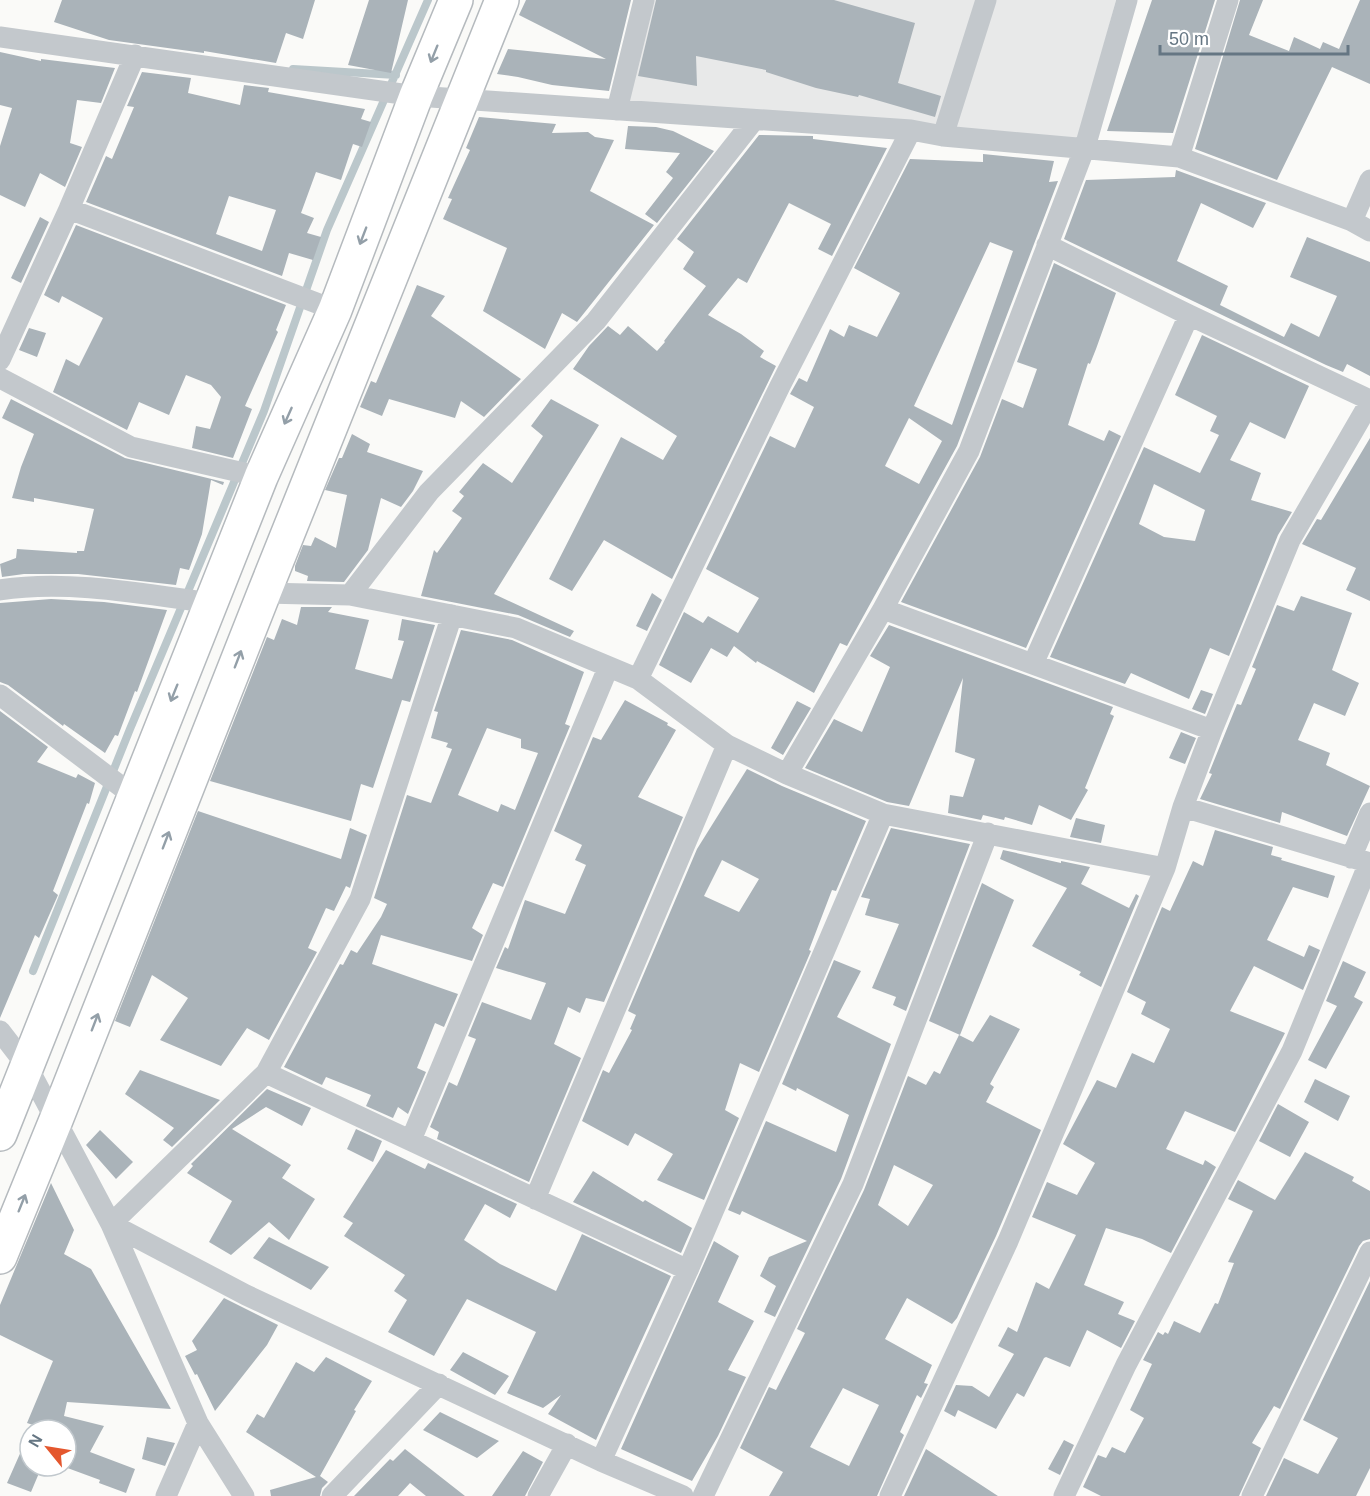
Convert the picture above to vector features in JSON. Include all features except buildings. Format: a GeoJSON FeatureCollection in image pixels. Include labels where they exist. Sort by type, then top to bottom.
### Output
{"type":"FeatureCollection","features":[{"type":"Feature","properties":{"kind":"main road"},"geometry":{"type":"LineString","coordinates":[[0,1134],[261,477],[335,310],[416,96],[456,0]]}},
{"type":"Feature","properties":{"kind":"main road"},"geometry":{"type":"LineString","coordinates":[[0,1257],[502,0]]}},
{"type":"Feature","properties":{"kind":"street"},"geometry":{"type":"LineString","coordinates":[[617,110],[644,0]]}},
{"type":"Feature","properties":{"kind":"street"},"geometry":{"type":"LineString","coordinates":[[943,136],[986,0]]}},
{"type":"Feature","properties":{"kind":"street"},"geometry":{"type":"LineString","coordinates":[[787,774],[883,609],[969,451],[1085,147],[1126,0]]}},
{"type":"Feature","properties":{"kind":"street"},"geometry":{"type":"LineString","coordinates":[[1179,157],[1228,0]]}},
{"type":"Feature","properties":{"kind":"street"},"geometry":{"type":"LineString","coordinates":[[0,37],[416,96],[911,130],[943,136],[1179,157],[1361,226],[1370,180]]}},
{"type":"Feature","properties":{"kind":"street"},"geometry":{"type":"LineString","coordinates":[[0,360],[135,56]]}},
{"type":"Feature","properties":{"kind":"street"},"geometry":{"type":"LineString","coordinates":[[350,595],[429,492],[596,321],[754,120]]}},
{"type":"Feature","properties":{"kind":"street"},"geometry":{"type":"LineString","coordinates":[[638,679],[780,386],[911,130]]}},
{"type":"Feature","properties":{"kind":"street"},"geometry":{"type":"LineString","coordinates":[[69,209],[335,310]]}},
{"type":"Feature","properties":{"kind":"street"},"geometry":{"type":"LineString","coordinates":[[890,1496],[1008,1241],[1165,868],[1183,807],[1212,730],[1290,540],[1370,401],[1047,245]]}},
{"type":"Feature","properties":{"kind":"street"},"geometry":{"type":"LineString","coordinates":[[1033,664],[1189,315]]}},
{"type":"Feature","properties":{"kind":"street"},"geometry":{"type":"LineString","coordinates":[[0,378],[131,447],[261,477]]}},
{"type":"Feature","properties":{"kind":"street"},"geometry":{"type":"LineString","coordinates":[[0,590],[29,585],[129,592],[211,603]]}},
{"type":"Feature","properties":{"kind":"street"},"geometry":{"type":"LineString","coordinates":[[264,593],[350,595],[516,628],[638,679],[727,745],[787,774],[884,814],[1165,868]]}},
{"type":"Feature","properties":{"kind":"street"},"geometry":{"type":"LineString","coordinates":[[883,609],[1212,730]]}},
{"type":"Feature","properties":{"kind":"street"},"geometry":{"type":"LineString","coordinates":[[111,1224],[266,1073],[360,899],[452,615]]}},
{"type":"Feature","properties":{"kind":"street"},"geometry":{"type":"LineString","coordinates":[[411,1140],[608,668]]}},
{"type":"Feature","properties":{"kind":"street"},"geometry":{"type":"LineString","coordinates":[[0,695],[135,797]]}},
{"type":"Feature","properties":{"kind":"street"},"geometry":{"type":"LineString","coordinates":[[535,1199],[727,745]]}},
{"type":"Feature","properties":{"kind":"street"},"geometry":{"type":"LineString","coordinates":[[1183,807],[1363,862]]}},
{"type":"Feature","properties":{"kind":"street"},"geometry":{"type":"LineString","coordinates":[[1064,1496],[1126,1365],[1292,1051],[1363,862],[1370,813]]}},
{"type":"Feature","properties":{"kind":"street"},"geometry":{"type":"LineString","coordinates":[[601,1461],[688,1270],[884,814]]}},
{"type":"Feature","properties":{"kind":"street"},"geometry":{"type":"LineString","coordinates":[[703,1496],[853,1184],[988,833]]}},
{"type":"Feature","properties":{"kind":"street"},"geometry":{"type":"LineString","coordinates":[[0,1031],[27,1066],[111,1224],[198,1423],[244,1496]]}},
{"type":"Feature","properties":{"kind":"street"},"geometry":{"type":"LineString","coordinates":[[266,1073],[688,1270]]}},
{"type":"Feature","properties":{"kind":"street"},"geometry":{"type":"LineString","coordinates":[[111,1224],[246,1295],[601,1461],[682,1496]]}},
{"type":"Feature","properties":{"kind":"street"},"geometry":{"type":"LineString","coordinates":[[1252,1496],[1370,1252]]}},
{"type":"Feature","properties":{"kind":"street"},"geometry":{"type":"LineString","coordinates":[[332,1496],[439,1384]]}},
{"type":"Feature","properties":{"kind":"street"},"geometry":{"type":"LineString","coordinates":[[166,1496],[198,1423]]}},
{"type":"Feature","properties":{"kind":"street"},"geometry":{"type":"LineString","coordinates":[[538,1496],[567,1444]]}},
{"type":"Feature","properties":{"kind":"shaded area"},"geometry":{"type":"Polygon","coordinates":[[[644,0],[1116,0],[1077,143],[617,101],[644,0]]]}},
{"type":"Feature","properties":{"kind":"waterway"},"geometry":{"type":"LineString","coordinates":[[33,971],[130,729],[264,411],[327,230],[428,0]]}},
{"type":"Feature","properties":{"kind":"waterway"},"geometry":{"type":"LineString","coordinates":[[293,69],[396,75]]}}]}
